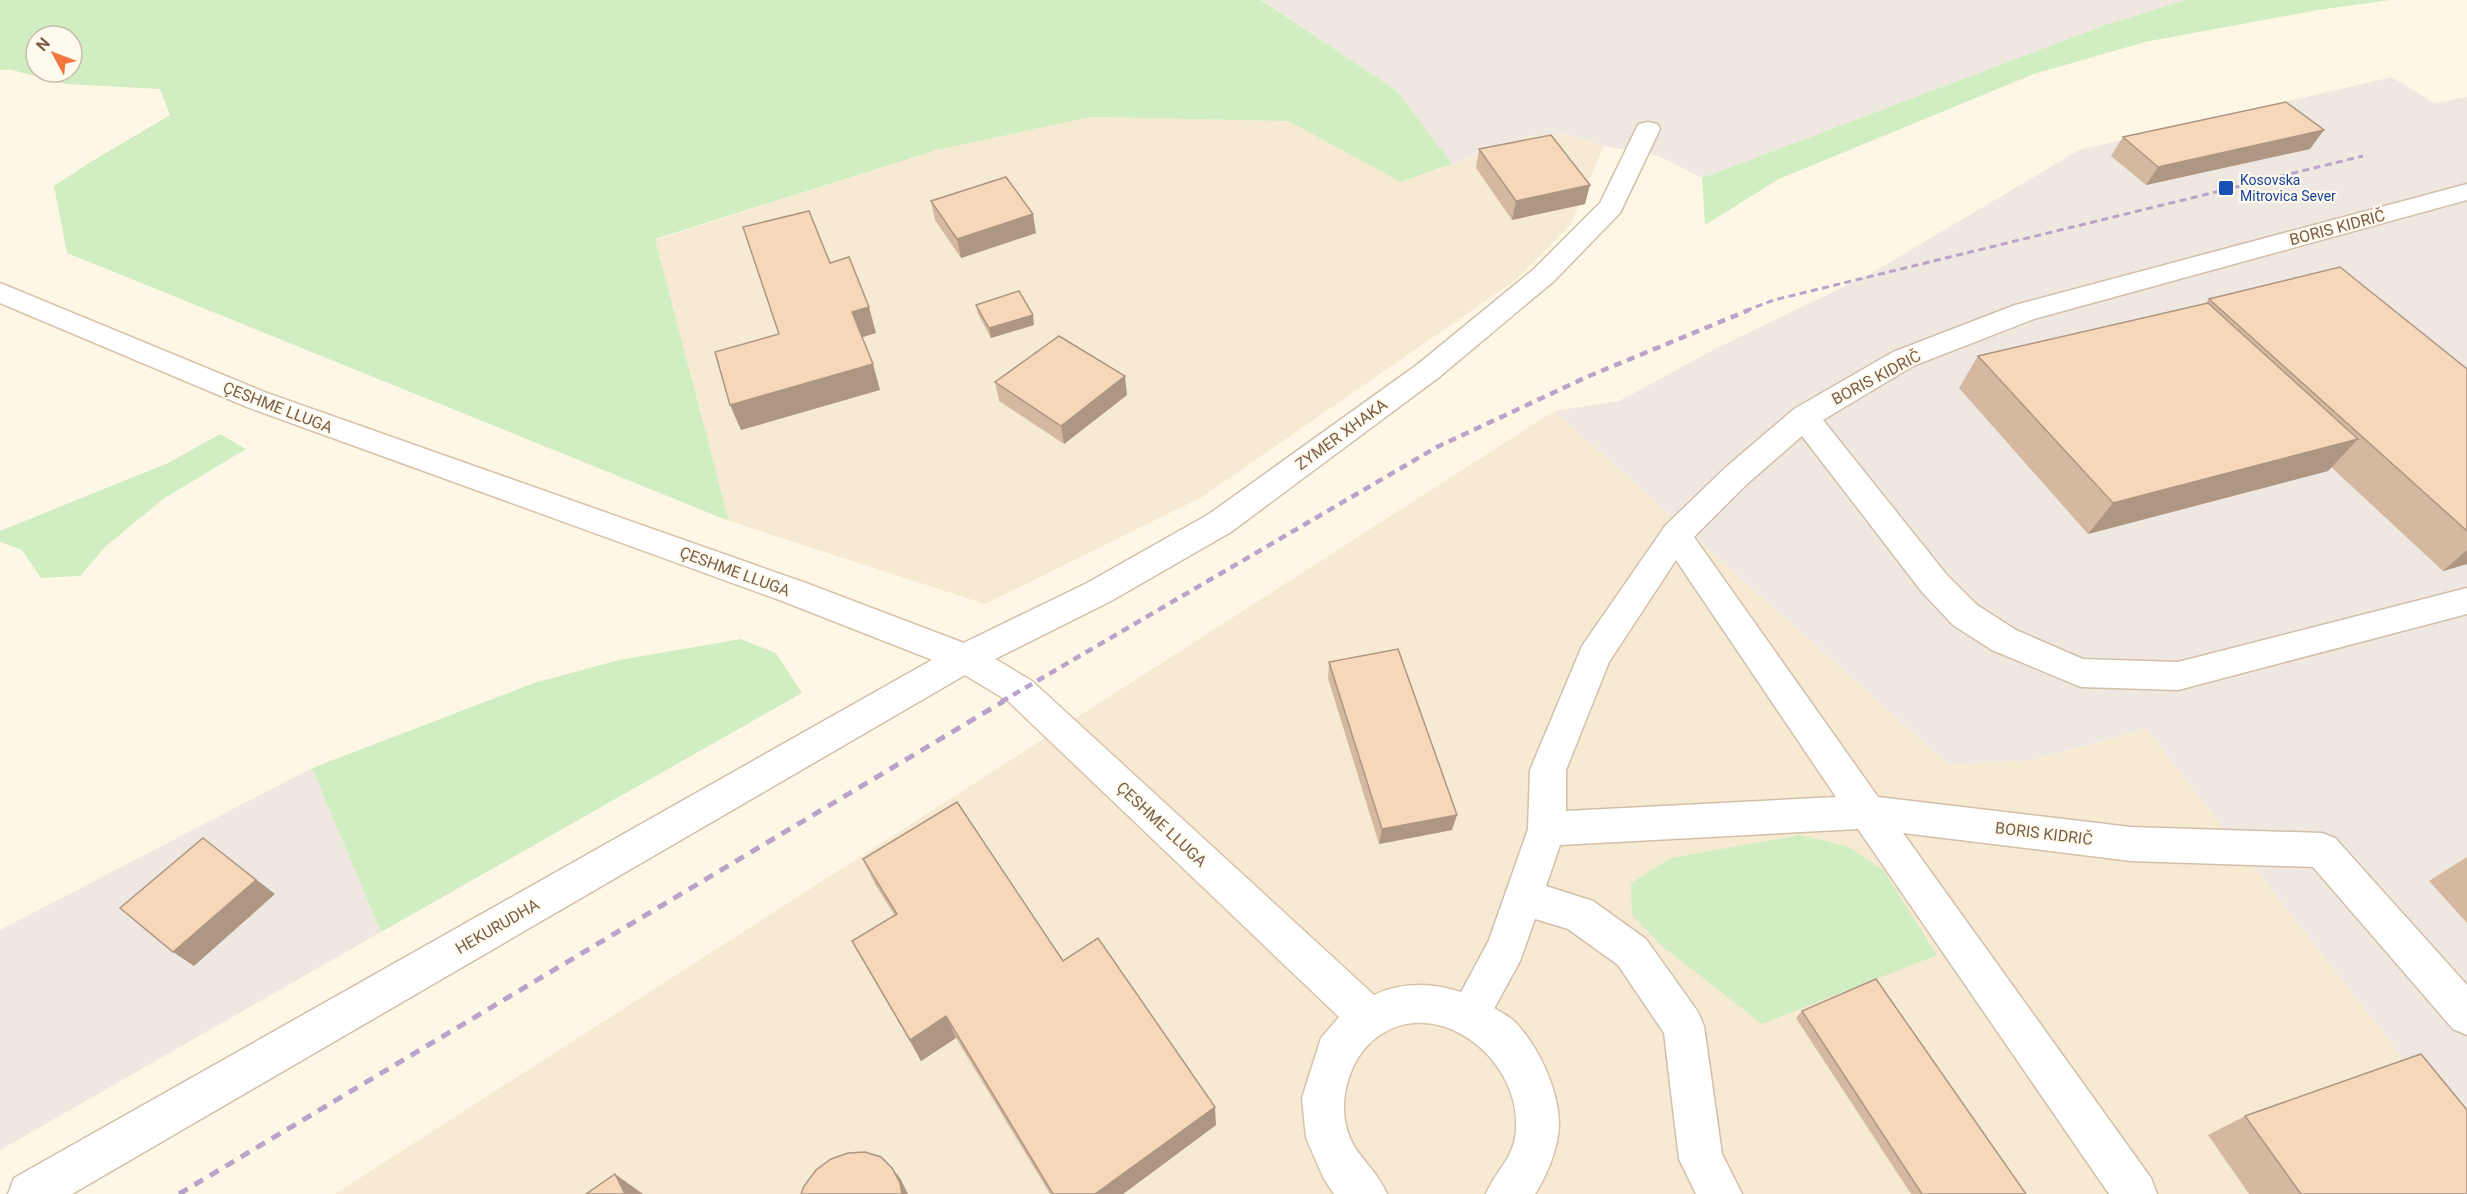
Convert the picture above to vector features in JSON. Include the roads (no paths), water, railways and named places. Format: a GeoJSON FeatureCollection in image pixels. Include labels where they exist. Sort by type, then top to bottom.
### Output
{"type":"FeatureCollection","features":[{"type":"Feature","properties":{"kind":"main road","name":"ZYMER XHAKA"},"geometry":{"type":"LineString","coordinates":[[965,658],[1099,592],[1220,523],[1428,371],[1544,274],[1611,207],[1648,129]]}},
{"type":"Feature","properties":{"kind":"main road","name":"BORIS KIDRIČ"},"geometry":{"type":"LineString","coordinates":[[1470,1013],[1506,948],[1524,898],[1547,829],[1548,770],[1594,656],[1676,535],[1736,476],[1804,417],[1903,359],[2025,312],[2467,192]]}},
{"type":"Feature","properties":{"kind":"main road","name":"ÇESHME LLUGA"},"geometry":{"type":"LineString","coordinates":[[0,292],[257,400],[794,592],[965,658],[1020,691],[1368,1017]]}},
{"type":"Feature","properties":{"kind":"main road"},"geometry":{"type":"LineString","coordinates":[[1804,417],[1934,583],[1965,615],[2004,640],[2081,674],[2178,676],[2467,602]]}},
{"type":"Feature","properties":{"kind":"main road"},"geometry":{"type":"LineString","coordinates":[[1676,535],[2135,1194]]}},
{"type":"Feature","properties":{"kind":"main road","name":"HEKURUDHA"},"geometry":{"type":"LineString","coordinates":[[30,1194],[965,658]]}},
{"type":"Feature","properties":{"kind":"main road","name":"BORIS KIDRIČ"},"geometry":{"type":"LineString","coordinates":[[1547,829],[1867,812],[2131,844],[2322,850],[2467,1015]]}},
{"type":"Feature","properties":{"kind":"main road"},"geometry":{"type":"LineString","coordinates":[[1524,898],[1579,914],[1632,952],[1684,1026],[1701,1159],[1720,1194]]}},
{"type":"Feature","properties":{"kind":"main road"},"geometry":{"type":"LineString","coordinates":[[1358,1192],[1339,1164],[1328,1137],[1322,1108],[1324,1081],[1333,1056],[1348,1034],[1368,1017],[1399,1004],[1435,1002],[1470,1013],[1502,1035],[1524,1066],[1535,1094],[1538,1124],[1534,1154],[1520,1181],[1508,1194]]}},
{"type":"Feature","properties":{"kind":"railway"},"geometry":{"type":"LineString","coordinates":[[1745,311],[1774,300],[2363,156]]}},
{"type":"Feature","properties":{"kind":"railway"},"geometry":{"type":"LineString","coordinates":[[1001,702],[1437,447],[1589,376],[1749,310]]}},
{"type":"Feature","properties":{"kind":"railway"},"geometry":{"type":"LineString","coordinates":[[179,1194],[1004,701]]}},
{"type":"Feature","properties":{"kind":"place","name":"Kosovska Mitrovica Sever"},"geometry":{"type":"Point","coordinates":[2226,188]}}]}
